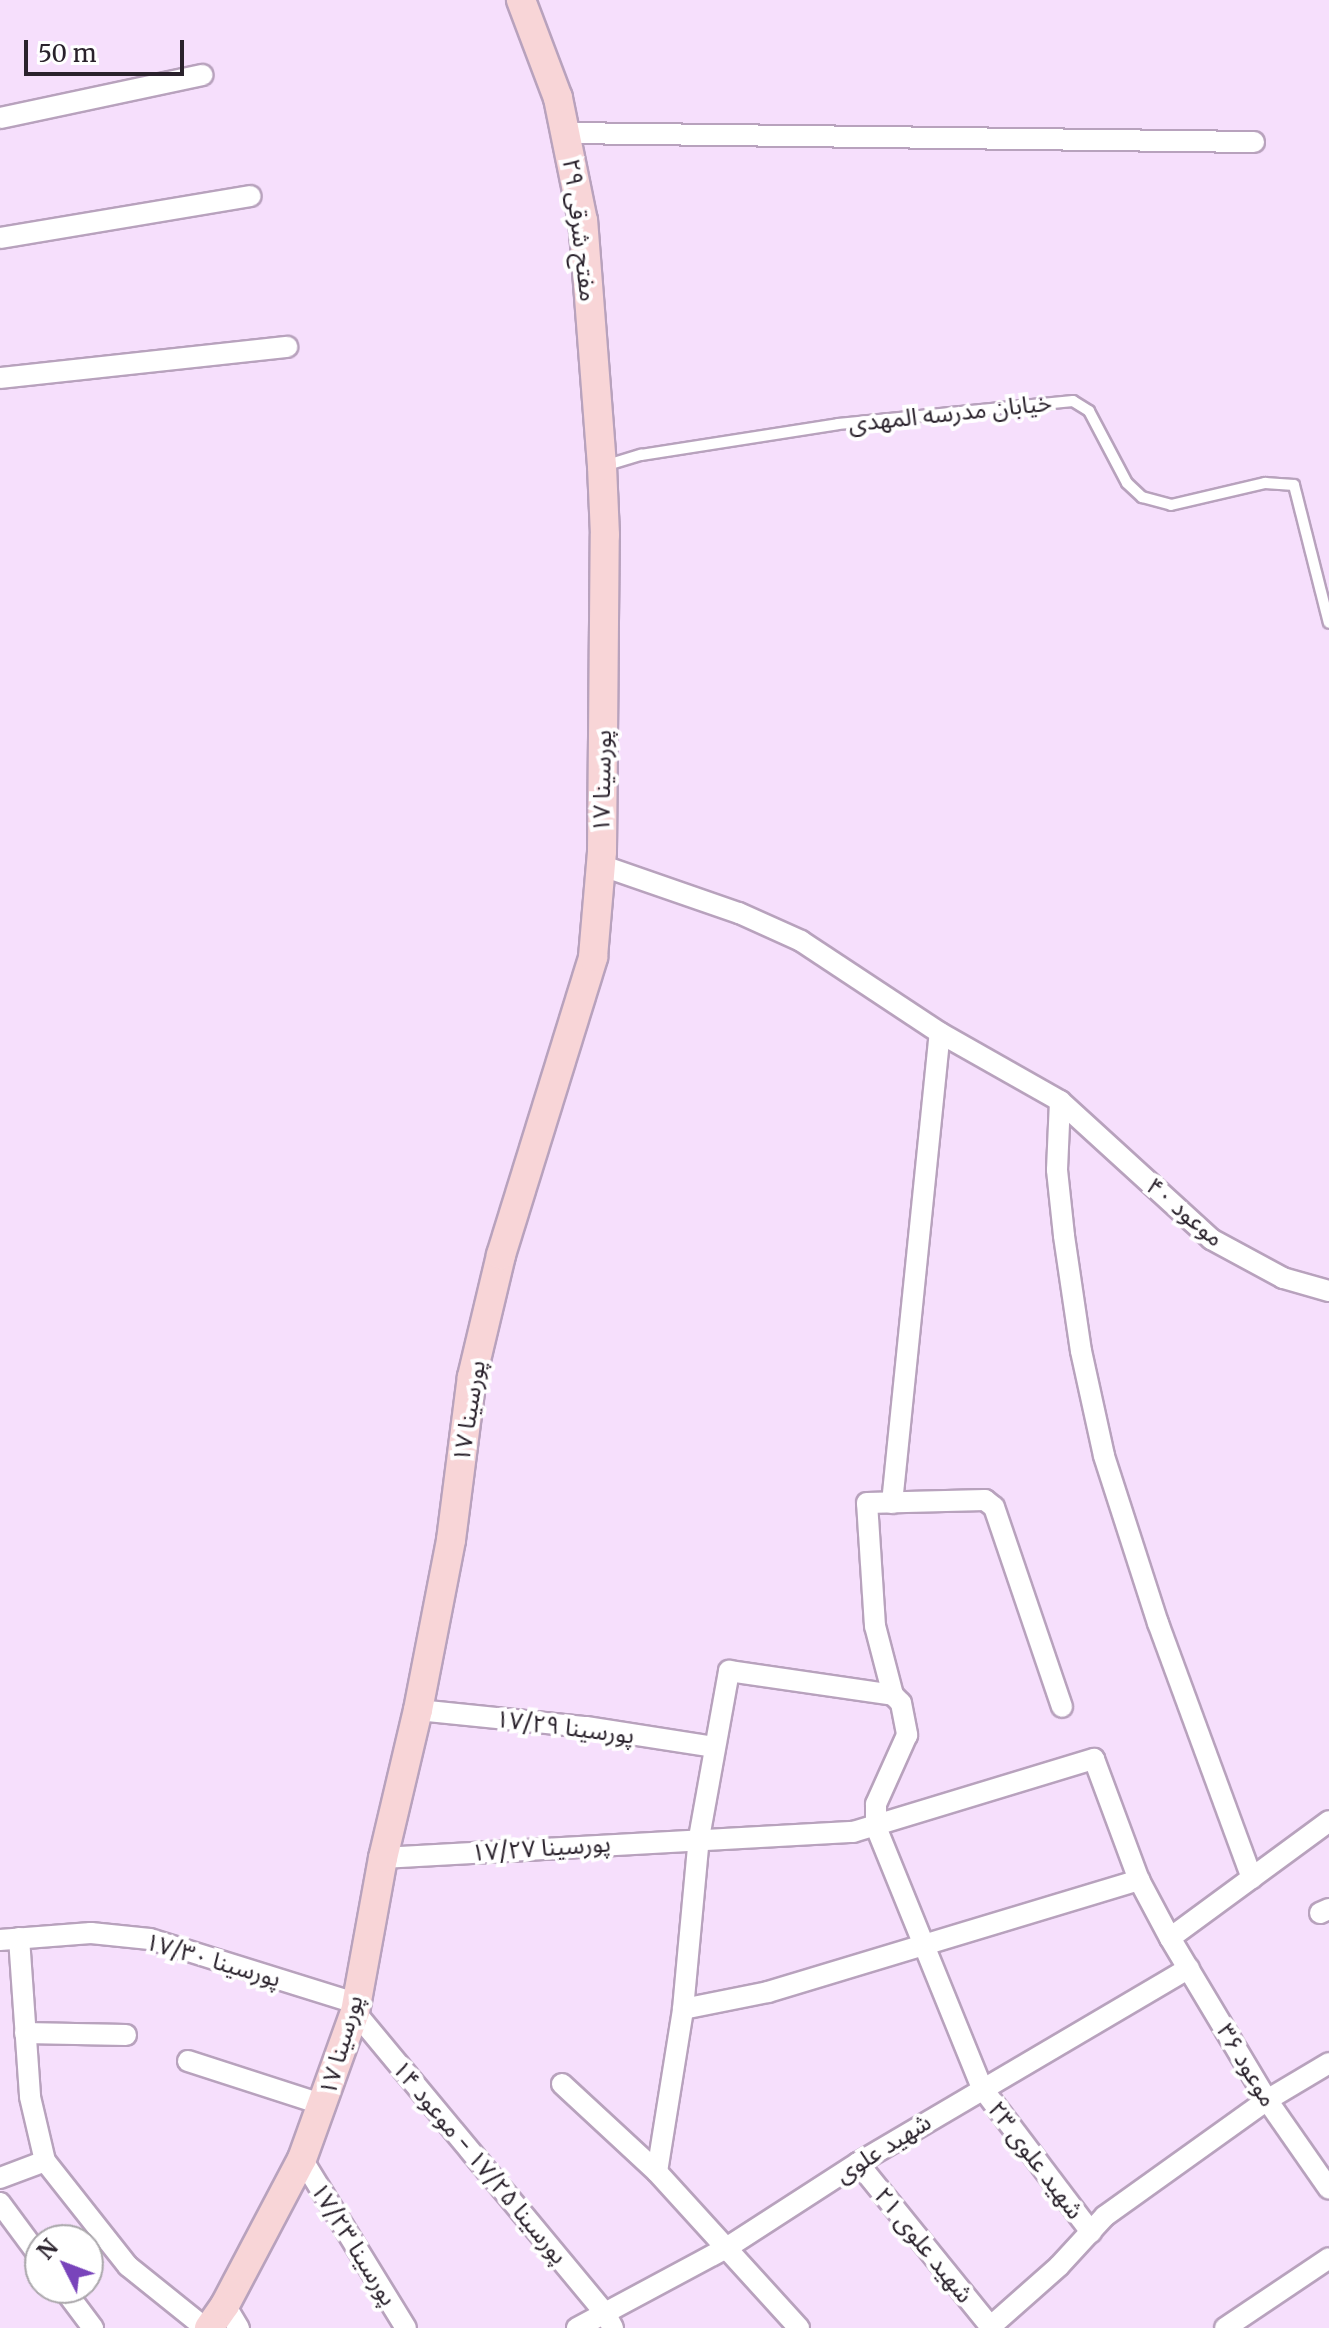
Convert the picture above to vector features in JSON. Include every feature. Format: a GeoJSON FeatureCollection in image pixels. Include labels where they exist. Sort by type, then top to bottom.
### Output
{"type":"FeatureCollection","features":[{"type":"Feature","properties":{"kind":"street","name":"مفتح شرقی ۲۹"},"geometry":{"type":"LineString","coordinates":[[521,0],[558,98],[583,221],[602,466]]}},
{"type":"Feature","properties":{"kind":"street"},"geometry":{"type":"LineString","coordinates":[[0,118],[202,75]]}},
{"type":"Feature","properties":{"kind":"street"},"geometry":{"type":"LineString","coordinates":[[566,133],[1254,142]]}},
{"type":"Feature","properties":{"kind":"street"},"geometry":{"type":"LineString","coordinates":[[0,238],[251,196]]}},
{"type":"Feature","properties":{"kind":"street"},"geometry":{"type":"LineString","coordinates":[[0,378],[287,347]]}},
{"type":"Feature","properties":{"kind":"street","name":"پورسینا ۱۷"},"geometry":{"type":"LineString","coordinates":[[207,2328],[232,2316],[324,2105],[355,2007],[383,1858],[418,1710],[451,1540],[472,1377],[501,1255],[593,957],[600,865],[605,535],[602,466]]}},
{"type":"Feature","properties":{"kind":"street","name":"موعود ۴۰"},"geometry":{"type":"LineString","coordinates":[[600,865],[739,913],[801,941],[940,1033],[1060,1101],[1211,1239],[1283,1278],[1329,1291]]}},
{"type":"Feature","properties":{"kind":"street"},"geometry":{"type":"LineString","coordinates":[[892,1503],[940,1033]]}},
{"type":"Feature","properties":{"kind":"street"},"geometry":{"type":"LineString","coordinates":[[1060,1101],[1057,1170],[1064,1236],[1081,1351],[1104,1456],[1158,1623],[1252,1878]]}},
{"type":"Feature","properties":{"kind":"street"},"geometry":{"type":"LineString","coordinates":[[876,1827],[876,1804],[907,1735],[901,1703],[893,1695],[875,1626],[866,1505],[870,1501],[985,1500],[991,1503],[1062,1707]]}},
{"type":"Feature","properties":{"kind":"street"},"geometry":{"type":"LineString","coordinates":[[657,2172],[683,2009],[699,1838],[729,1671],[893,1695]]}},
{"type":"Feature","properties":{"kind":"street","name":"پورسینا ۱۷/۲۹"},"geometry":{"type":"LineString","coordinates":[[418,1710],[586,1727],[713,1747]]}},
{"type":"Feature","properties":{"kind":"street","name":"پورسینا ۱۷/۲۷"},"geometry":{"type":"LineString","coordinates":[[383,1858],[699,1838],[853,1832],[1094,1759]]}},
{"type":"Feature","properties":{"kind":"street","name":"موعود ۳۶"},"geometry":{"type":"LineString","coordinates":[[1094,1759],[1139,1880],[1170,1938],[1267,2100],[1329,2189]]}},
{"type":"Feature","properties":{"kind":"street"},"geometry":{"type":"LineString","coordinates":[[1170,1938],[1329,1821]]}},
{"type":"Feature","properties":{"kind":"street","name":"شهید علوی ۲۳"},"geometry":{"type":"LineString","coordinates":[[876,1827],[982,2088],[1091,2232]]}},
{"type":"Feature","properties":{"kind":"street"},"geometry":{"type":"LineString","coordinates":[[683,2009],[768,1992],[927,1947],[1139,1880]]}},
{"type":"Feature","properties":{"kind":"street","name":"پورسینا ۱۷/۳۰"},"geometry":{"type":"LineString","coordinates":[[10,1939],[91,1933],[150,1939],[355,2007]]}},
{"type":"Feature","properties":{"kind":"street"},"geometry":{"type":"LineString","coordinates":[[10,1939],[25,2033],[30,2097],[45,2161],[128,2266],[207,2328]]}},
{"type":"Feature","properties":{"kind":"street","name":"شهید علوی"},"geometry":{"type":"LineString","coordinates":[[577,2328],[609,2320],[858,2163],[1189,1968]]}},
{"type":"Feature","properties":{"kind":"street","name":"پورسینا ۱۷/۲۵ - موعود ۱۴"},"geometry":{"type":"LineString","coordinates":[[355,2007],[609,2320]]}},
{"type":"Feature","properties":{"kind":"street"},"geometry":{"type":"LineString","coordinates":[[25,2033],[126,2035]]}},
{"type":"Feature","properties":{"kind":"street"},"geometry":{"type":"LineString","coordinates":[[188,2061],[324,2105]]}},
{"type":"Feature","properties":{"kind":"street"},"geometry":{"type":"LineString","coordinates":[[990,2327],[1059,2266],[1091,2232],[1162,2172],[1267,2100],[1329,2063]]}},
{"type":"Feature","properties":{"kind":"street"},"geometry":{"type":"LineString","coordinates":[[562,2084],[657,2172],[799,2328]]}},
{"type":"Feature","properties":{"kind":"street","name":"پورسینا ۱۷/۲۳"},"geometry":{"type":"LineString","coordinates":[[302,2159],[406,2328]]}},
{"type":"Feature","properties":{"kind":"street"},"geometry":{"type":"LineString","coordinates":[[0,2178],[45,2161]]}},
{"type":"Feature","properties":{"kind":"street","name":"شهید علوی ۲۱"},"geometry":{"type":"LineString","coordinates":[[858,2163],[990,2327]]}},
{"type":"Feature","properties":{"kind":"street"},"geometry":{"type":"LineString","coordinates":[[0,2203],[24,2235]]}},
{"type":"Feature","properties":{"kind":"street"},"geometry":{"type":"LineString","coordinates":[[1230,2327],[1329,2258]]}},
{"type":"Feature","properties":{"kind":"street"},"geometry":{"type":"LineString","coordinates":[[75,2304],[93,2328]]}},
{"type":"Feature","properties":{"kind":"lane","name":"خیابان مدرسه المهدی"},"geometry":{"type":"LineString","coordinates":[[602,466],[641,455],[838,424],[1073,401],[1089,411],[1127,483],[1142,497],[1171,505],[1265,483],[1294,485],[1329,623]]}}]}
